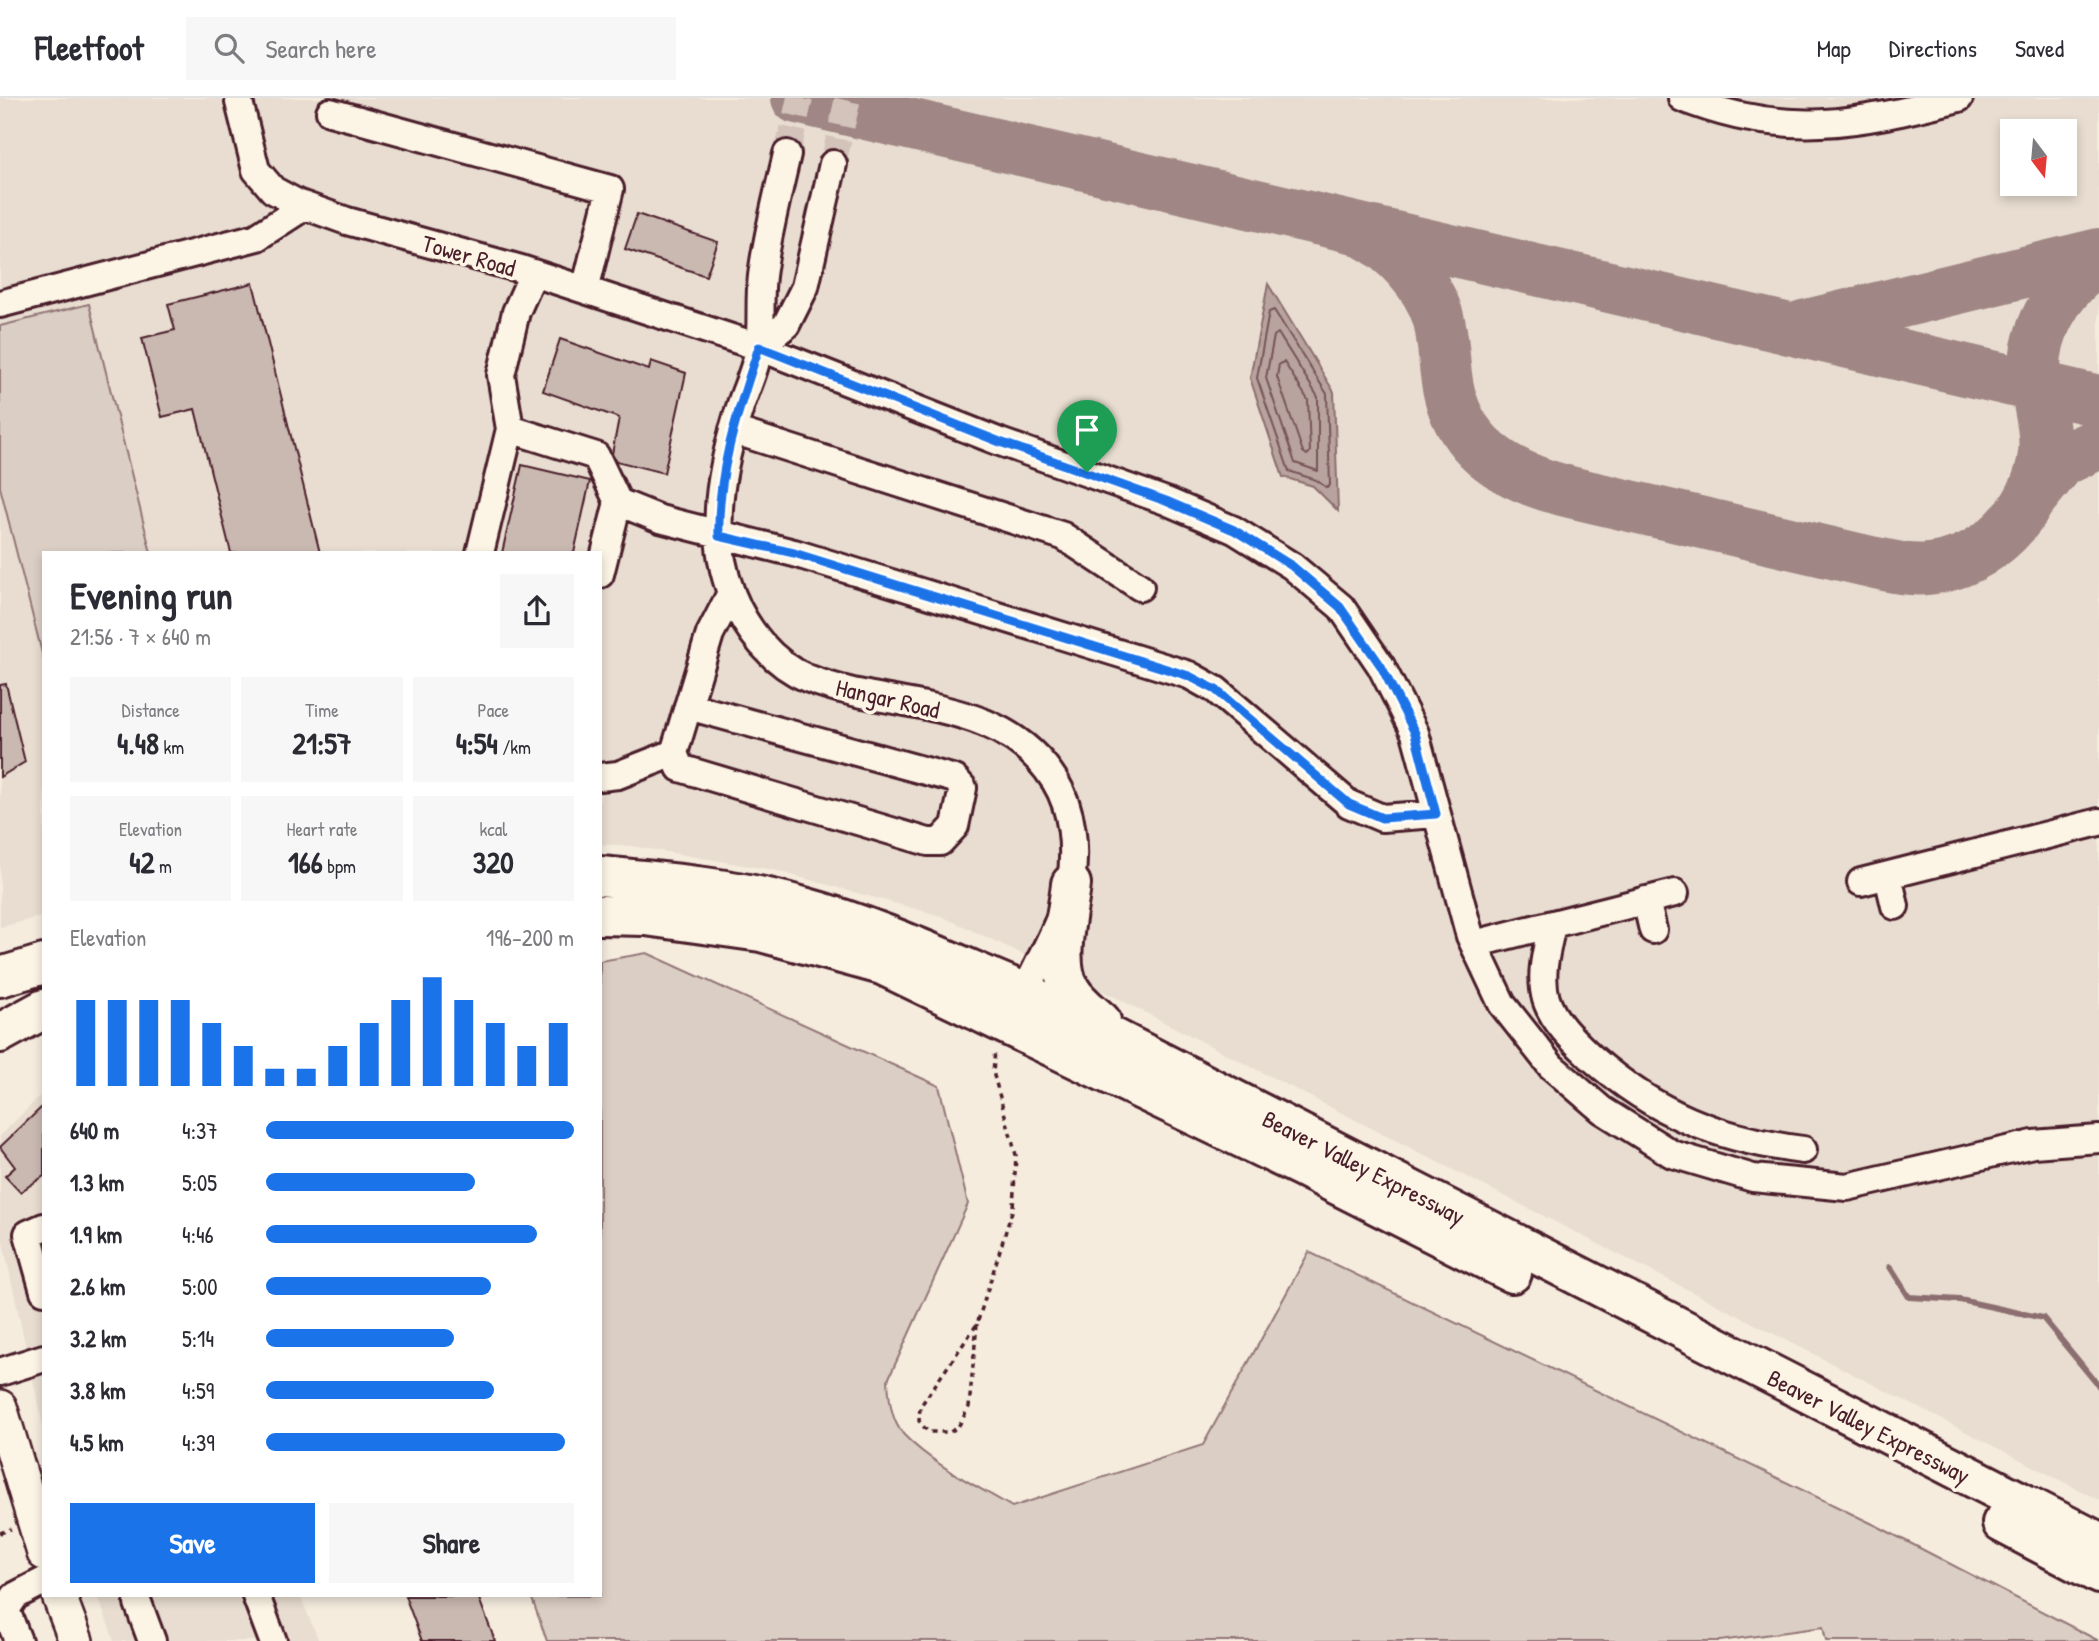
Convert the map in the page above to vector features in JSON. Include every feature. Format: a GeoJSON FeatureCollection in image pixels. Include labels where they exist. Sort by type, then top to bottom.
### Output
{"type":"FeatureCollection","features":[{"type":"Feature","properties":{"kind":"highway","name":"Beaver Valley Expressway"},"geometry":{"type":"LineString","coordinates":[[602,876],[676,883],[800,906],[895,939],[1300,1166],[2099,1574]]}},
{"type":"Feature","properties":{"kind":"highway"},"geometry":{"type":"LineString","coordinates":[[1071,884],[1063,957],[1066,979],[1077,999],[1120,1040]]}},
{"type":"Feature","properties":{"kind":"highway","name":"Beaver Valley Expressway"},"geometry":{"type":"LineString","coordinates":[[602,915],[646,916],[761,932],[882,965],[1120,1040],[2099,1542]]}},
{"type":"Feature","properties":{"kind":"highway"},"geometry":{"type":"LineString","coordinates":[[0,961],[42,948]]}},
{"type":"Feature","properties":{"kind":"highway"},"geometry":{"type":"LineString","coordinates":[[0,977],[42,965]]}},
{"type":"Feature","properties":{"kind":"highway"},"geometry":{"type":"LineString","coordinates":[[0,1024],[42,1010]]}},
{"type":"Feature","properties":{"kind":"highway"},"geometry":{"type":"LineString","coordinates":[[0,1033],[42,1010]]}},
{"type":"Feature","properties":{"kind":"main road"},"geometry":{"type":"LineString","coordinates":[[0,1407],[8,1463],[42,1548]]}},
{"type":"Feature","properties":{"kind":"main road"},"geometry":{"type":"LineString","coordinates":[[59,1597],[76,1641]]}},
{"type":"Feature","properties":{"kind":"street"},"geometry":{"type":"LineString","coordinates":[[1682,98],[1713,111],[1762,121],[1809,125],[1853,123],[1959,98]]}},
{"type":"Feature","properties":{"kind":"street","name":"Tower Road"},"geometry":{"type":"LineString","coordinates":[[239,102],[253,162],[273,190],[305,206],[585,290],[759,347],[1000,442],[1166,501],[1234,530],[1292,566],[1340,607],[1381,666],[1415,733],[1452,877],[1474,944],[1502,1004],[1551,1066],[1602,1110],[1672,1154],[1753,1178],[1847,1186],[2033,1143],[2099,1139]]}},
{"type":"Feature","properties":{"kind":"street"},"geometry":{"type":"LineString","coordinates":[[330,112],[610,189],[585,290]]}},
{"type":"Feature","properties":{"kind":"street","name":"Hangar Road"},"geometry":{"type":"LineString","coordinates":[[787,154],[762,273],[759,347],[733,430],[720,493],[719,536],[731,593],[740,613],[763,646],[806,678],[981,721],[1024,743],[1045,764],[1065,802],[1072,843],[1071,884],[1017,1008]]}},
{"type":"Feature","properties":{"kind":"street"},"geometry":{"type":"LineString","coordinates":[[759,347],[786,325],[805,287],[832,164]]}},
{"type":"Feature","properties":{"kind":"street"},"geometry":{"type":"LineString","coordinates":[[0,304],[257,237],[305,206]]}},
{"type":"Feature","properties":{"kind":"street"},"geometry":{"type":"LineString","coordinates":[[480,551],[510,429],[501,375],[516,312],[533,274]]}},
{"type":"Feature","properties":{"kind":"street"},"geometry":{"type":"LineString","coordinates":[[510,429],[596,456],[618,502],[602,566]]}},
{"type":"Feature","properties":{"kind":"street"},"geometry":{"type":"LineString","coordinates":[[733,430],[1063,536],[1140,587]]}},
{"type":"Feature","properties":{"kind":"street"},"geometry":{"type":"LineString","coordinates":[[618,502],[660,519],[794,553],[1189,676],[1216,690],[1349,804],[1382,818],[1436,814]]}},
{"type":"Feature","properties":{"kind":"street"},"geometry":{"type":"LineString","coordinates":[[688,706],[955,779],[964,788],[955,826],[940,842],[928,842],[692,774],[680,768],[674,753],[688,706],[710,634],[731,593]]}},
{"type":"Feature","properties":{"kind":"street"},"geometry":{"type":"LineString","coordinates":[[602,777],[618,775],[674,753]]}},
{"type":"Feature","properties":{"kind":"street"},"geometry":{"type":"LineString","coordinates":[[1861,882],[2099,822]]}},
{"type":"Feature","properties":{"kind":"street"},"geometry":{"type":"LineString","coordinates":[[1888,876],[1895,906]]}},
{"type":"Feature","properties":{"kind":"street"},"geometry":{"type":"LineString","coordinates":[[1474,944],[1675,893]]}},
{"type":"Feature","properties":{"kind":"street"},"geometry":{"type":"LineString","coordinates":[[1646,900],[1653,930]]}},
{"type":"Feature","properties":{"kind":"street"},"geometry":{"type":"LineString","coordinates":[[1552,925],[1544,961],[1546,997],[1560,1024],[1582,1049],[1613,1077],[1673,1114],[1716,1133],[1788,1140]]}},
{"type":"Feature","properties":{"kind":"street"},"geometry":{"type":"LineString","coordinates":[[42,1228],[28,1234],[42,1284]]}},
{"type":"Feature","properties":{"kind":"street"},"geometry":{"type":"LineString","coordinates":[[0,1372],[42,1359]]}},
{"type":"Feature","properties":{"kind":"street"},"geometry":{"type":"LineString","coordinates":[[18,1641],[6,1610],[9,1602],[42,1582]]}},
{"type":"Feature","properties":{"kind":"street"},"geometry":{"type":"LineString","coordinates":[[256,1597],[265,1638]]}},
{"type":"Feature","properties":{"kind":"street"},"geometry":{"type":"LineString","coordinates":[[138,1603],[152,1641]]}},
{"type":"Feature","properties":{"kind":"path"},"geometry":{"type":"LineString","coordinates":[[977,1324],[920,1407],[919,1421],[934,1434],[958,1427],[967,1414],[977,1324],[1006,1238],[1016,1191],[1013,1140],[992,1064],[996,1049],[1017,1008]]}},
{"type":"Feature","properties":{"kind":"shaded area"},"geometry":{"type":"Polygon","coordinates":[[[0,98],[2099,98],[2099,1500],[1111,995],[941,916],[774,870],[631,846],[602,844],[602,551],[42,551],[42,916],[0,927],[0,98]]]}},
{"type":"Feature","properties":{"kind":"shaded area"},"geometry":{"type":"Polygon","coordinates":[[[89,304],[151,551],[42,551],[42,653],[0,487],[0,326],[89,304]]]}},
{"type":"Feature","properties":{"kind":"shaded area"},"geometry":{"type":"Polygon","coordinates":[[[647,953],[939,1086],[968,1204],[888,1380],[890,1402],[900,1429],[916,1446],[956,1474],[1012,1507],[1203,1445],[1309,1252],[1879,1527],[2099,1641],[1826,1641],[1823,1627],[1720,1641],[547,1641],[531,1597],[602,1597],[602,961],[647,953]]]}},
{"type":"Feature","properties":{"kind":"shaded area"},"geometry":{"type":"Polygon","coordinates":[[[42,1094],[42,1421],[0,1229],[0,1136],[42,1094]]]}},
{"type":"Feature","properties":{"kind":"shaded area"},"geometry":{"type":"Polygon","coordinates":[[[98,1597],[300,1597],[319,1641],[114,1641],[98,1597]]]}},
{"type":"Feature","properties":{"kind":"water"},"geometry":{"type":"Polygon","coordinates":[[[1268,284],[1334,392],[1338,511],[1313,486],[1283,477],[1250,378],[1268,284]]]}},
{"type":"Feature","properties":{"kind":"building"},"geometry":{"type":"Polygon","coordinates":[[[637,214],[718,242],[706,276],[625,249],[637,214]]]}},
{"type":"Feature","properties":{"kind":"building"},"geometry":{"type":"Polygon","coordinates":[[[253,283],[320,551],[230,551],[195,409],[162,417],[142,338],[175,330],[168,304],[253,283]]]}},
{"type":"Feature","properties":{"kind":"building"},"geometry":{"type":"Polygon","coordinates":[[[560,339],[649,370],[651,361],[686,373],[664,473],[616,461],[612,454],[619,418],[543,391],[560,339]]]}},
{"type":"Feature","properties":{"kind":"building"},"geometry":{"type":"Polygon","coordinates":[[[522,465],[590,481],[574,551],[502,551],[522,465]]]}},
{"type":"Feature","properties":{"kind":"building"},"geometry":{"type":"Polygon","coordinates":[[[6,684],[25,762],[0,777],[0,685],[6,684]]]}},
{"type":"Feature","properties":{"kind":"building"},"geometry":{"type":"Polygon","coordinates":[[[42,1107],[42,1177],[20,1192],[5,1176],[15,1167],[0,1147],[42,1107]]]}},
{"type":"Feature","properties":{"kind":"building"},"geometry":{"type":"Polygon","coordinates":[[[405,1597],[478,1597],[495,1641],[422,1641],[405,1597]]]}},
{"type":"Feature","properties":{"kind":"waterway"},"geometry":{"type":"LineString","coordinates":[[1890,1267],[1909,1297],[1960,1300],[2043,1318],[2099,1386]]}},
{"type":"Feature","properties":{"kind":"taxiway"},"geometry":{"type":"LineString","coordinates":[[797,98],[2099,401]]}},
{"type":"Feature","properties":{"kind":"taxiway"},"geometry":{"type":"LineString","coordinates":[[1365,233],[1399,258],[1427,292],[1438,317],[1447,383],[1456,413],[1466,431],[1494,460],[1529,479],[1570,492],[1871,562],[1914,569],[1950,565],[1970,557],[2006,531],[2031,496],[2039,475],[2045,445],[2035,367],[2042,331],[2049,314],[2070,284],[2099,260]]}},
{"type":"Feature","properties":{"kind":"taxiway"},"geometry":{"type":"LineString","coordinates":[[1803,326],[2099,254]]}},
{"type":"Feature","properties":{"kind":"taxiway"},"geometry":{"type":"LineString","coordinates":[[2030,499],[2061,461],[2099,443]]}},
{"type":"Feature","properties":{"kind":"tunnel"},"geometry":{"type":"LineString","coordinates":[[787,154],[800,98]]}},
{"type":"Feature","properties":{"kind":"tunnel"},"geometry":{"type":"LineString","coordinates":[[833,164],[848,98]]}},
{"type":"Feature","properties":{"kind":"route"},"geometry":{"type":"LineString","coordinates":[[759,347],[1000,442],[1087,472],[1234,530],[1292,566],[1340,607],[1381,666],[1415,733],[1436,814],[1382,818],[1349,804],[1216,690],[1189,676],[1086,641],[794,553],[719,536],[720,493],[728,445],[759,347]]}}]}
